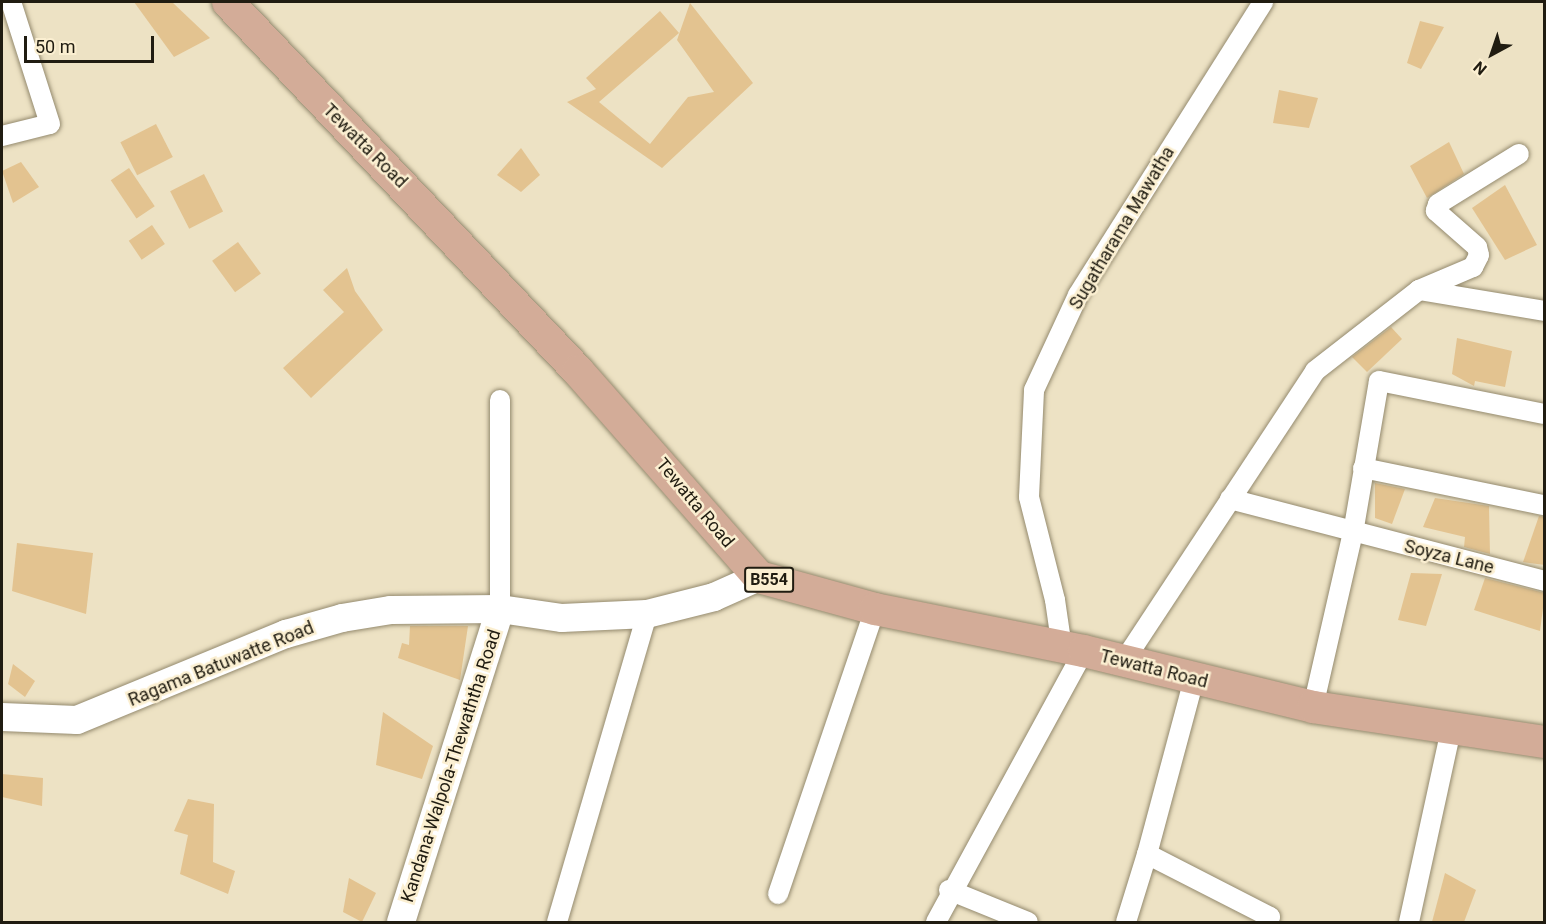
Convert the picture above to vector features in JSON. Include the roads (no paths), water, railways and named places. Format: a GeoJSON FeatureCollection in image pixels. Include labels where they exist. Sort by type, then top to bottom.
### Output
{"type":"FeatureCollection","features":[{"type":"Feature","properties":{"kind":"main road","name":"Tewatta Road"},"geometry":{"type":"LineString","coordinates":[[228,2],[562,354],[759,577],[875,609],[1124,661],[1313,708],[1545,742]]}},
{"type":"Feature","properties":{"kind":"street"},"geometry":{"type":"LineString","coordinates":[[2,136],[50,124],[11,2]]}},
{"type":"Feature","properties":{"kind":"street","name":"Sugatharama Mawatha"},"geometry":{"type":"LineString","coordinates":[[1073,650],[1055,600],[1029,497],[1034,390],[1078,295],[1263,2]]}},
{"type":"Feature","properties":{"kind":"street"},"geometry":{"type":"LineString","coordinates":[[1124,661],[1315,371],[1419,290],[1473,267],[1479,255],[1477,247],[1436,211],[1438,204],[1519,154]]}},
{"type":"Feature","properties":{"kind":"street"},"geometry":{"type":"LineString","coordinates":[[1419,290],[1545,311]]}},
{"type":"Feature","properties":{"kind":"street"},"geometry":{"type":"LineString","coordinates":[[1313,708],[1353,533],[1379,381],[1545,414]]}},
{"type":"Feature","properties":{"kind":"street"},"geometry":{"type":"LineString","coordinates":[[500,400],[500,609]]}},
{"type":"Feature","properties":{"kind":"street"},"geometry":{"type":"LineString","coordinates":[[1363,468],[1545,506]]}},
{"type":"Feature","properties":{"kind":"street","name":"Soyza Lane"},"geometry":{"type":"LineString","coordinates":[[1230,499],[1353,533],[1545,581]]}},
{"type":"Feature","properties":{"kind":"street","name":"Ragama Batuwatte Road"},"geometry":{"type":"LineString","coordinates":[[2,717],[76,720],[286,634],[342,618],[391,610],[500,609],[562,618],[647,614],[714,597],[759,577]]}},
{"type":"Feature","properties":{"kind":"street","name":"Kandana-Walpola-Thewaththa Road"},"geometry":{"type":"LineString","coordinates":[[401,922],[500,609]]}},
{"type":"Feature","properties":{"kind":"street"},"geometry":{"type":"LineString","coordinates":[[778,894],[875,609]]}},
{"type":"Feature","properties":{"kind":"street"},"geometry":{"type":"LineString","coordinates":[[557,922],[647,614]]}},
{"type":"Feature","properties":{"kind":"street"},"geometry":{"type":"LineString","coordinates":[[936,922],[949,890],[1073,650]]}},
{"type":"Feature","properties":{"kind":"street"},"geometry":{"type":"LineString","coordinates":[[1126,922],[1147,854],[1194,679]]}},
{"type":"Feature","properties":{"kind":"street"},"geometry":{"type":"LineString","coordinates":[[1409,922],[1451,729]]}},
{"type":"Feature","properties":{"kind":"street"},"geometry":{"type":"LineString","coordinates":[[1147,854],[1270,917],[1268,922]]}},
{"type":"Feature","properties":{"kind":"street"},"geometry":{"type":"LineString","coordinates":[[949,890],[1028,922]]}}]}
